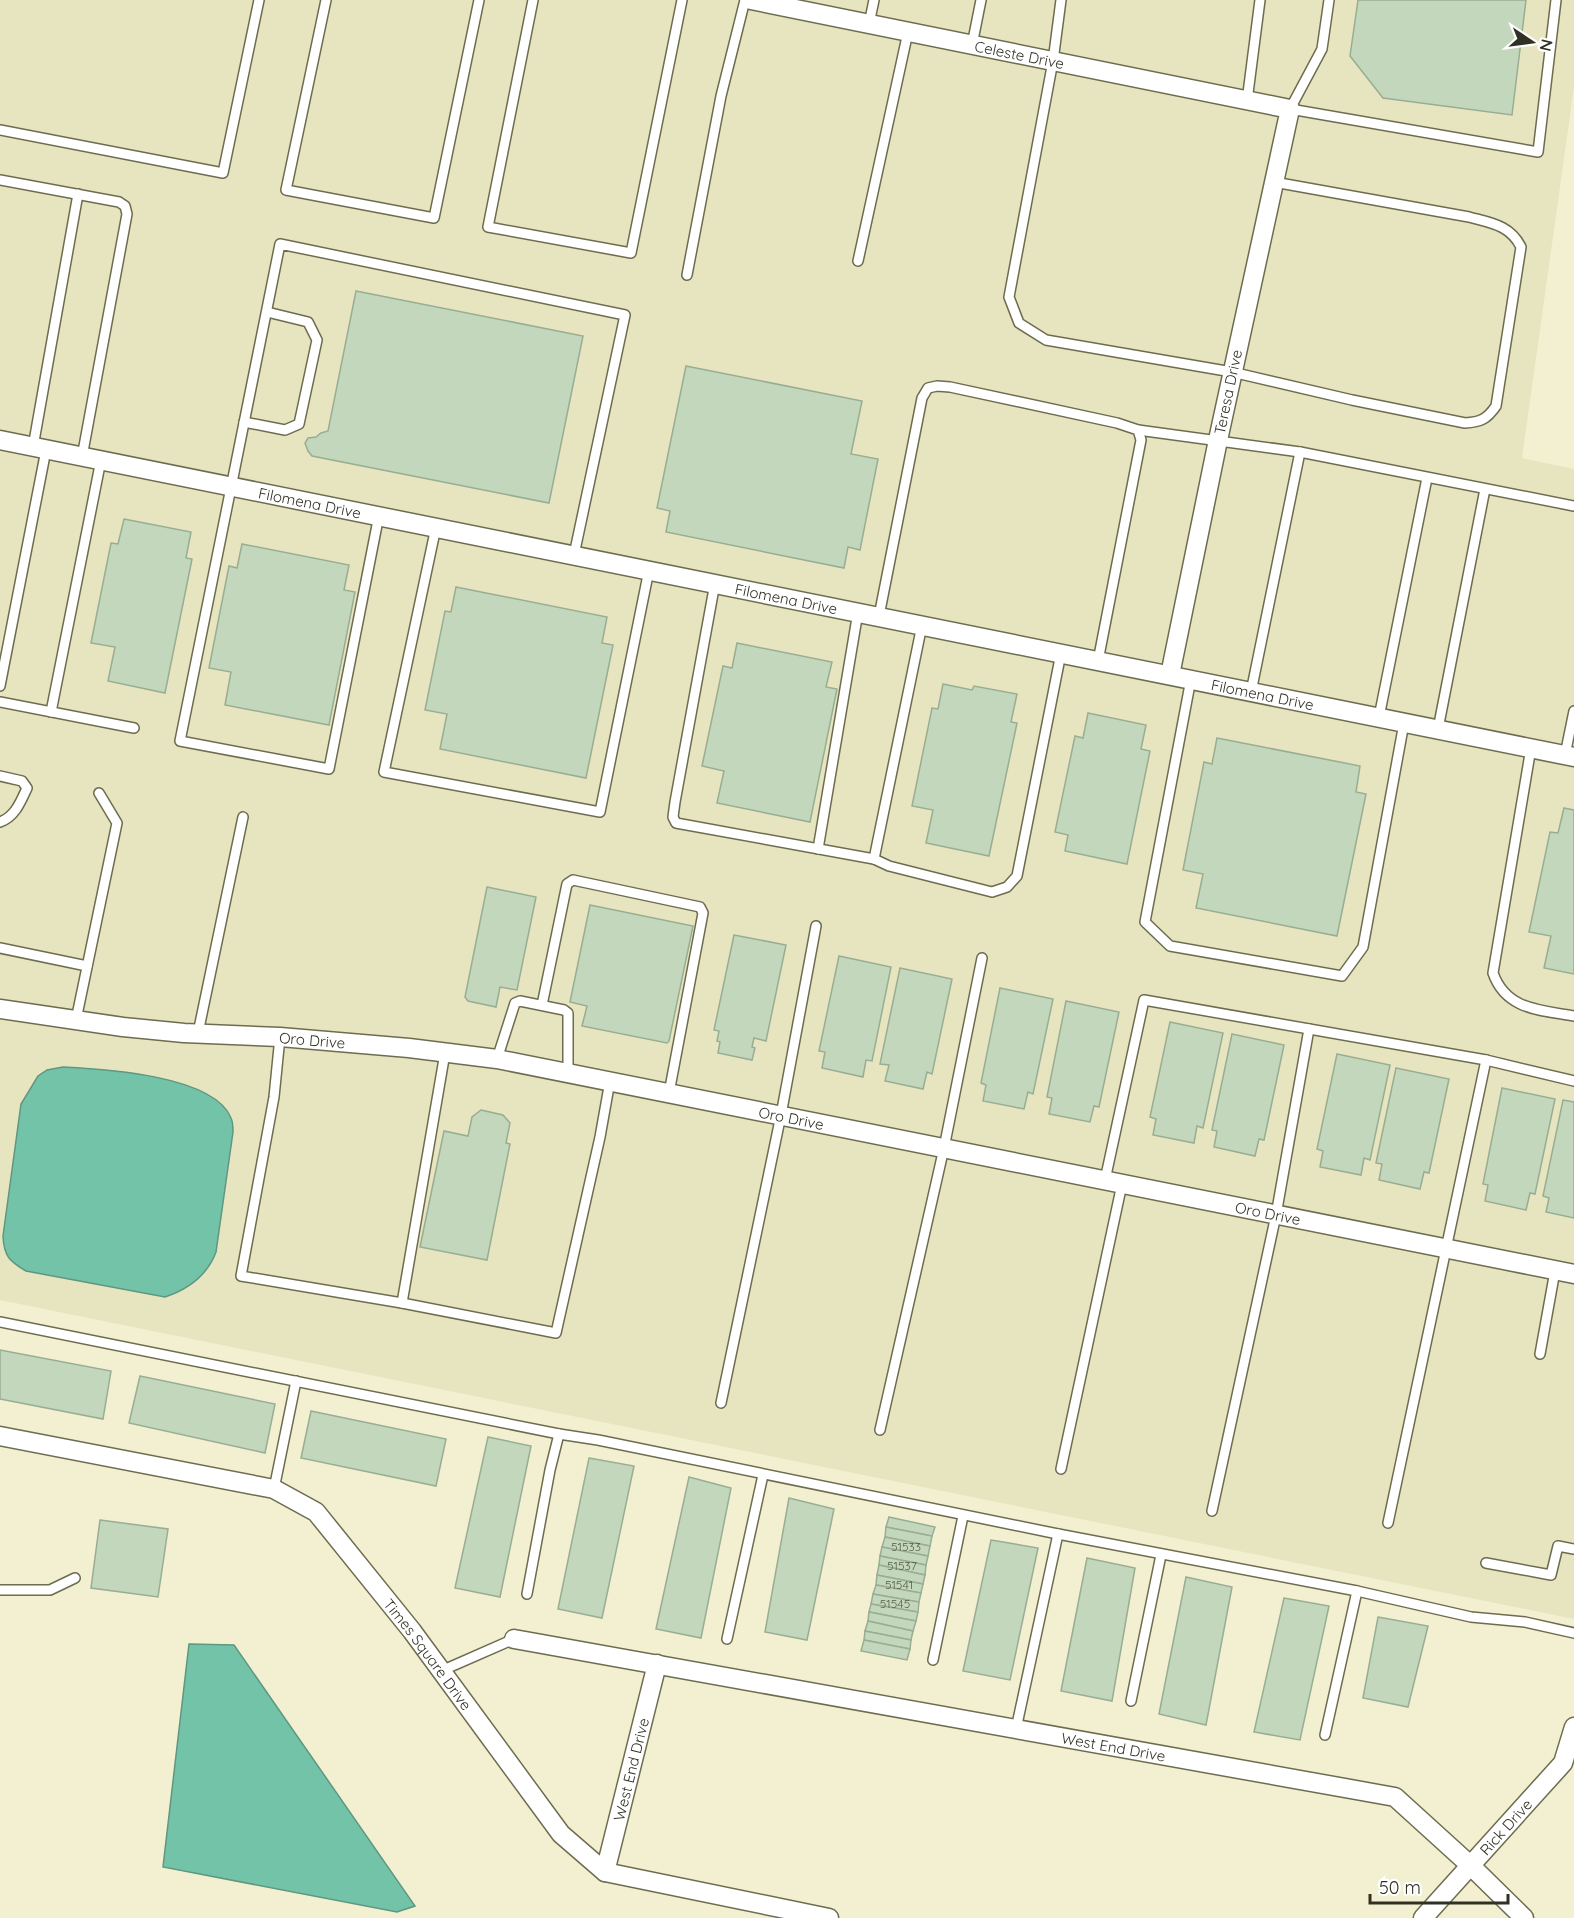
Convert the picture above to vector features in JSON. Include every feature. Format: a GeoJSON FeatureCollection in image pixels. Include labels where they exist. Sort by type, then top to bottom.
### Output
{"type":"FeatureCollection","features":[{"type":"Feature","properties":{"kind":"street","name":"Celeste Drive"},"geometry":{"type":"LineString","coordinates":[[751,0],[1290,109]]}},
{"type":"Feature","properties":{"kind":"street","name":"Teresa Drive"},"geometry":{"type":"LineString","coordinates":[[1170,675],[1232,372],[1290,109]]}},
{"type":"Feature","properties":{"kind":"street","name":"Filomena Drive"},"geometry":{"type":"LineString","coordinates":[[0,440],[1569,756]]}},
{"type":"Feature","properties":{"kind":"street","name":"Oro Drive"},"geometry":{"type":"LineString","coordinates":[[0,1009],[123,1028],[280,1037],[497,1059],[1574,1274]]}},
{"type":"Feature","properties":{"kind":"street","name":"Times Square Drive"},"geometry":{"type":"LineString","coordinates":[[0,1436],[274,1489],[316,1512],[411,1631],[561,1834],[605,1872],[829,1918]]}},
{"type":"Feature","properties":{"kind":"street","name":"West End Drive"},"geometry":{"type":"LineString","coordinates":[[514,1639],[1395,1797],[1524,1918]]}},
{"type":"Feature","properties":{"kind":"street","name":"West End Drive"},"geometry":{"type":"LineString","coordinates":[[605,1872],[657,1664]]}},
{"type":"Feature","properties":{"kind":"street","name":"Rick Drive"},"geometry":{"type":"LineString","coordinates":[[1423,1918],[1563,1763],[1574,1727]]}},
{"type":"Feature","properties":{"kind":"lane"},"geometry":{"type":"LineString","coordinates":[[0,130],[223,173],[259,0]]}},
{"type":"Feature","properties":{"kind":"lane"},"geometry":{"type":"LineString","coordinates":[[326,0],[286,190],[434,218],[479,0]]}},
{"type":"Feature","properties":{"kind":"lane"},"geometry":{"type":"LineString","coordinates":[[533,0],[488,227],[631,253],[682,0]]}},
{"type":"Feature","properties":{"kind":"lane"},"geometry":{"type":"LineString","coordinates":[[687,275],[721,96],[745,0]]}},
{"type":"Feature","properties":{"kind":"lane"},"geometry":{"type":"LineString","coordinates":[[869,24],[874,0]]}},
{"type":"Feature","properties":{"kind":"lane"},"geometry":{"type":"LineString","coordinates":[[972,45],[981,0]]}},
{"type":"Feature","properties":{"kind":"lane"},"geometry":{"type":"LineString","coordinates":[[1061,0],[1053,61],[1009,297],[1019,323],[1046,340],[1232,372],[1465,423],[1479,422],[1487,418],[1496,406],[1521,247],[1515,236],[1500,226],[1469,218],[1274,182]]}},
{"type":"Feature","properties":{"kind":"lane"},"geometry":{"type":"LineString","coordinates":[[1247,101],[1260,0]]}},
{"type":"Feature","properties":{"kind":"lane"},"geometry":{"type":"LineString","coordinates":[[1329,0],[1322,49],[1290,109],[1538,152],[1556,0]]}},
{"type":"Feature","properties":{"kind":"lane"},"geometry":{"type":"LineString","coordinates":[[858,261],[908,32]]}},
{"type":"Feature","properties":{"kind":"lane"},"geometry":{"type":"LineString","coordinates":[[0,180],[119,202],[125,206],[127,214],[82,457]]}},
{"type":"Feature","properties":{"kind":"lane"},"geometry":{"type":"LineString","coordinates":[[0,686],[40,449],[78,194]]}},
{"type":"Feature","properties":{"kind":"lane"},"geometry":{"type":"LineString","coordinates":[[379,516],[329,769],[180,741],[280,244],[625,315],[574,555]]}},
{"type":"Feature","properties":{"kind":"lane"},"geometry":{"type":"LineString","coordinates":[[244,422],[285,430],[299,424],[317,340],[308,322],[267,312]]}},
{"type":"Feature","properties":{"kind":"lane"},"geometry":{"type":"LineString","coordinates":[[879,616],[922,398],[928,388],[938,386],[1118,423],[1138,430],[1300,452],[1574,506]]}},
{"type":"Feature","properties":{"kind":"lane"},"geometry":{"type":"LineString","coordinates":[[1098,661],[1141,440],[1138,430]]}},
{"type":"Feature","properties":{"kind":"lane"},"geometry":{"type":"LineString","coordinates":[[1251,692],[1300,452]]}},
{"type":"Feature","properties":{"kind":"lane"},"geometry":{"type":"LineString","coordinates":[[51,712],[101,460]]}},
{"type":"Feature","properties":{"kind":"lane"},"geometry":{"type":"LineString","coordinates":[[1379,717],[1427,478]]}},
{"type":"Feature","properties":{"kind":"lane"},"geometry":{"type":"LineString","coordinates":[[1438,729],[1485,489]]}},
{"type":"Feature","properties":{"kind":"lane"},"geometry":{"type":"LineString","coordinates":[[436,527],[384,772],[600,812],[649,570]]}},
{"type":"Feature","properties":{"kind":"lane"},"geometry":{"type":"LineString","coordinates":[[715,584],[673,817],[675,823],[874,859],[889,866],[992,892],[1007,887],[1017,876],[1061,653]]}},
{"type":"Feature","properties":{"kind":"lane"},"geometry":{"type":"LineString","coordinates":[[818,849],[858,612]]}},
{"type":"Feature","properties":{"kind":"lane"},"geometry":{"type":"LineString","coordinates":[[874,859],[922,625]]}},
{"type":"Feature","properties":{"kind":"lane"},"geometry":{"type":"LineString","coordinates":[[1191,680],[1145,922],[1170,946],[1342,976],[1363,947],[1404,723]]}},
{"type":"Feature","properties":{"kind":"lane"},"geometry":{"type":"LineString","coordinates":[[0,702],[135,728]]}},
{"type":"Feature","properties":{"kind":"lane"},"geometry":{"type":"LineString","coordinates":[[1569,756],[1574,711]]}},
{"type":"Feature","properties":{"kind":"lane"},"geometry":{"type":"LineString","coordinates":[[1531,748],[1493,973],[1500,989],[1520,1005],[1574,1016]]}},
{"type":"Feature","properties":{"kind":"lane"},"geometry":{"type":"LineString","coordinates":[[0,776],[22,781],[27,788],[20,806],[6,820],[0,822]]}},
{"type":"Feature","properties":{"kind":"lane"},"geometry":{"type":"LineString","coordinates":[[76,1020],[117,823],[99,793]]}},
{"type":"Feature","properties":{"kind":"lane"},"geometry":{"type":"LineString","coordinates":[[198,1034],[243,817]]}},
{"type":"Feature","properties":{"kind":"lane"},"geometry":{"type":"LineString","coordinates":[[542,1005],[567,884],[573,880],[700,907],[703,913],[669,1093]]}},
{"type":"Feature","properties":{"kind":"lane"},"geometry":{"type":"LineString","coordinates":[[721,1403],[781,1116],[816,926]]}},
{"type":"Feature","properties":{"kind":"lane"},"geometry":{"type":"LineString","coordinates":[[0,948],[87,966]]}},
{"type":"Feature","properties":{"kind":"lane"},"geometry":{"type":"LineString","coordinates":[[880,1430],[944,1148],[982,958]]}},
{"type":"Feature","properties":{"kind":"lane"},"geometry":{"type":"LineString","coordinates":[[497,1059],[515,1002],[520,1000],[564,1010],[568,1013],[568,1072]]}},
{"type":"Feature","properties":{"kind":"lane"},"geometry":{"type":"LineString","coordinates":[[1061,1468],[1114,1182],[1144,1000],[1486,1060],[1574,1081]]}},
{"type":"Feature","properties":{"kind":"lane"},"geometry":{"type":"LineString","coordinates":[[1212,1511],[1276,1215],[1309,1029]]}},
{"type":"Feature","properties":{"kind":"lane"},"geometry":{"type":"LineString","coordinates":[[280,1037],[274,1097],[241,1276],[402,1303],[556,1333],[600,1137],[610,1081]]}},
{"type":"Feature","properties":{"kind":"lane"},"geometry":{"type":"LineString","coordinates":[[402,1303],[445,1053]]}},
{"type":"Feature","properties":{"kind":"lane"},"geometry":{"type":"LineString","coordinates":[[1388,1523],[1486,1060]]}},
{"type":"Feature","properties":{"kind":"lane"},"geometry":{"type":"LineString","coordinates":[[1540,1354],[1555,1271]]}},
{"type":"Feature","properties":{"kind":"lane"},"geometry":{"type":"LineString","coordinates":[[0,1322],[963,1516],[1357,1591],[1471,1617],[1525,1622],[1574,1633]]}},
{"type":"Feature","properties":{"kind":"lane"},"geometry":{"type":"LineString","coordinates":[[274,1489],[296,1381]]}},
{"type":"Feature","properties":{"kind":"lane"},"geometry":{"type":"LineString","coordinates":[[527,1594],[558,1434]]}},
{"type":"Feature","properties":{"kind":"lane"},"geometry":{"type":"LineString","coordinates":[[727,1638],[763,1475]]}},
{"type":"Feature","properties":{"kind":"lane"},"geometry":{"type":"LineString","coordinates":[[933,1660],[963,1516]]}},
{"type":"Feature","properties":{"kind":"lane"},"geometry":{"type":"LineString","coordinates":[[1016,1729],[1058,1534]]}},
{"type":"Feature","properties":{"kind":"lane"},"geometry":{"type":"LineString","coordinates":[[1486,1563],[1551,1575],[1558,1545],[1574,1548]]}},
{"type":"Feature","properties":{"kind":"lane"},"geometry":{"type":"LineString","coordinates":[[1131,1701],[1161,1555]]}},
{"type":"Feature","properties":{"kind":"lane"},"geometry":{"type":"LineString","coordinates":[[0,1590],[50,1590],[75,1578]]}},
{"type":"Feature","properties":{"kind":"lane"},"geometry":{"type":"LineString","coordinates":[[1325,1735],[1357,1591]]}},
{"type":"Feature","properties":{"kind":"lane"},"geometry":{"type":"LineString","coordinates":[[441,1671],[514,1639]]}},
{"type":"Feature","properties":{"kind":"shaded area"},"geometry":{"type":"Polygon","coordinates":[[[0,0],[1574,0],[1574,87],[1522,458],[1574,469],[1574,1619],[0,1300],[0,0]]]}},
{"type":"Feature","properties":{"kind":"shaded area"},"geometry":{"type":"Polygon","coordinates":[[[63,1067],[129,1073],[181,1083],[203,1092],[221,1104],[231,1118],[233,1132],[216,1252],[202,1275],[182,1290],[165,1297],[26,1271],[15,1264],[6,1253],[3,1236],[21,1104],[38,1076],[47,1070],[63,1067]]]}},
{"type":"Feature","properties":{"kind":"shaded area"},"geometry":{"type":"Polygon","coordinates":[[[189,1644],[234,1645],[415,1906],[397,1912],[163,1867],[189,1644]]]}},
{"type":"Feature","properties":{"kind":"building"},"geometry":{"type":"Polygon","coordinates":[[[1358,0],[1526,0],[1512,115],[1383,98],[1350,56],[1358,0]]]}},
{"type":"Feature","properties":{"kind":"building"},"geometry":{"type":"Polygon","coordinates":[[[356,291],[583,336],[549,503],[312,456],[305,443],[308,438],[328,431],[356,291]]]}},
{"type":"Feature","properties":{"kind":"building"},"geometry":{"type":"Polygon","coordinates":[[[686,366],[862,401],[851,454],[878,459],[860,550],[848,547],[844,568],[666,532],[670,511],[657,508],[686,366]]]}},
{"type":"Feature","properties":{"kind":"building"},"geometry":{"type":"Polygon","coordinates":[[[124,519],[191,532],[186,558],[192,559],[165,693],[108,681],[115,647],[91,643],[111,543],[118,544],[124,519]]]}},
{"type":"Feature","properties":{"kind":"building"},"geometry":{"type":"Polygon","coordinates":[[[242,544],[349,565],[344,590],[355,592],[329,725],[225,705],[231,672],[209,668],[229,566],[237,568],[242,544]]]}},
{"type":"Feature","properties":{"kind":"building"},"geometry":{"type":"Polygon","coordinates":[[[456,587],[607,617],[602,643],[613,645],[586,778],[440,749],[447,714],[425,710],[445,611],[451,612],[456,587]]]}},
{"type":"Feature","properties":{"kind":"building"},"geometry":{"type":"Polygon","coordinates":[[[737,643],[832,662],[826,687],[837,689],[810,822],[717,803],[724,771],[702,766],[723,666],[732,668],[737,643]]]}},
{"type":"Feature","properties":{"kind":"building"},"geometry":{"type":"Polygon","coordinates":[[[943,684],[972,690],[974,686],[1017,694],[1011,722],[1017,723],[989,856],[926,843],[933,810],[912,806],[932,708],[938,709],[943,684]]]}},
{"type":"Feature","properties":{"kind":"building"},"geometry":{"type":"Polygon","coordinates":[[[1088,713],[1146,725],[1141,749],[1150,751],[1127,864],[1065,851],[1068,835],[1055,832],[1075,736],[1083,738],[1088,713]]]}},
{"type":"Feature","properties":{"kind":"building"},"geometry":{"type":"Polygon","coordinates":[[[1217,738],[1360,766],[1356,792],[1366,794],[1337,936],[1196,908],[1203,874],[1183,870],[1204,762],[1212,764],[1217,738]]]}},
{"type":"Feature","properties":{"kind":"building"},"geometry":{"type":"Polygon","coordinates":[[[1564,808],[1574,810],[1574,974],[1544,968],[1551,936],[1529,932],[1550,832],[1558,833],[1564,808]]]}},
{"type":"Feature","properties":{"kind":"building"},"geometry":{"type":"Polygon","coordinates":[[[487,887],[536,897],[517,990],[500,987],[496,1007],[468,1001],[465,997],[487,887]]]}},
{"type":"Feature","properties":{"kind":"building"},"geometry":{"type":"Polygon","coordinates":[[[590,905],[693,926],[667,1043],[582,1026],[587,1006],[570,1002],[590,905]]]}},
{"type":"Feature","properties":{"kind":"building"},"geometry":{"type":"Polygon","coordinates":[[[734,935],[786,945],[766,1041],[754,1038],[752,1047],[755,1048],[752,1060],[718,1053],[719,1031],[714,1030],[734,935]]]}},
{"type":"Feature","properties":{"kind":"building"},"geometry":{"type":"Polygon","coordinates":[[[839,956],[891,967],[872,1061],[866,1060],[863,1077],[822,1068],[825,1052],[819,1051],[839,956]]]}},
{"type":"Feature","properties":{"kind":"building"},"geometry":{"type":"Polygon","coordinates":[[[900,968],[952,979],[932,1074],[927,1072],[923,1089],[885,1081],[889,1065],[880,1064],[900,968]]]}},
{"type":"Feature","properties":{"kind":"building"},"geometry":{"type":"Polygon","coordinates":[[[1000,988],[1053,999],[1033,1094],[1028,1092],[1024,1109],[983,1101],[986,1085],[981,1083],[1000,988]]]}},
{"type":"Feature","properties":{"kind":"building"},"geometry":{"type":"Polygon","coordinates":[[[1066,1001],[1119,1012],[1099,1107],[1094,1106],[1090,1122],[1049,1114],[1052,1098],[1047,1097],[1066,1001]]]}},
{"type":"Feature","properties":{"kind":"building"},"geometry":{"type":"Polygon","coordinates":[[[1170,1022],[1223,1033],[1203,1128],[1197,1126],[1194,1143],[1153,1135],[1156,1119],[1150,1117],[1170,1022]]]}},
{"type":"Feature","properties":{"kind":"building"},"geometry":{"type":"Polygon","coordinates":[[[1232,1034],[1284,1045],[1264,1140],[1259,1139],[1255,1156],[1214,1147],[1217,1131],[1212,1130],[1232,1034]]]}},
{"type":"Feature","properties":{"kind":"building"},"geometry":{"type":"Polygon","coordinates":[[[1337,1054],[1390,1065],[1370,1160],[1364,1158],[1361,1175],[1320,1167],[1323,1151],[1317,1149],[1337,1054]]]}},
{"type":"Feature","properties":{"kind":"building"},"geometry":{"type":"Polygon","coordinates":[[[1396,1068],[1449,1079],[1429,1173],[1424,1172],[1420,1189],[1379,1180],[1382,1164],[1376,1163],[1396,1068]]]}},
{"type":"Feature","properties":{"kind":"building"},"geometry":{"type":"Polygon","coordinates":[[[1502,1088],[1555,1099],[1535,1194],[1530,1193],[1526,1210],[1485,1201],[1488,1185],[1483,1184],[1502,1088]]]}},
{"type":"Feature","properties":{"kind":"building"},"geometry":{"type":"Polygon","coordinates":[[[1563,1100],[1574,1102],[1574,1218],[1546,1212],[1549,1198],[1543,1196],[1563,1100]]]}},
{"type":"Feature","properties":{"kind":"building"},"geometry":{"type":"Polygon","coordinates":[[[481,1110],[503,1115],[510,1123],[506,1143],[510,1144],[487,1260],[420,1247],[444,1131],[468,1136],[472,1117],[481,1110]]]}},
{"type":"Feature","properties":{"kind":"building"},"geometry":{"type":"Polygon","coordinates":[[[0,1350],[111,1371],[103,1419],[0,1399],[0,1350]]]}},
{"type":"Feature","properties":{"kind":"building"},"geometry":{"type":"Polygon","coordinates":[[[140,1376],[275,1404],[265,1453],[129,1423],[140,1376]]]}},
{"type":"Feature","properties":{"kind":"building"},"geometry":{"type":"Polygon","coordinates":[[[311,1411],[446,1439],[436,1486],[301,1458],[311,1411]]]}},
{"type":"Feature","properties":{"kind":"building"},"geometry":{"type":"Polygon","coordinates":[[[488,1437],[531,1446],[500,1597],[455,1588],[488,1437]]]}},
{"type":"Feature","properties":{"kind":"building"},"geometry":{"type":"Polygon","coordinates":[[[589,1458],[634,1466],[602,1618],[558,1609],[589,1458]]]}},
{"type":"Feature","properties":{"kind":"building"},"geometry":{"type":"Polygon","coordinates":[[[689,1477],[731,1488],[701,1638],[656,1629],[689,1477]]]}},
{"type":"Feature","properties":{"kind":"building"},"geometry":{"type":"Polygon","coordinates":[[[789,1498],[834,1509],[807,1640],[765,1632],[789,1498]]]}},
{"type":"Feature","properties":{"kind":"building"},"geometry":{"type":"Polygon","coordinates":[[[889,1517],[935,1527],[932,1536],[886,1527],[889,1517]]]}},
{"type":"Feature","properties":{"kind":"building"},"geometry":{"type":"Polygon","coordinates":[[[100,1520],[168,1529],[158,1597],[91,1588],[100,1520]]]}},
{"type":"Feature","properties":{"kind":"building"},"geometry":{"type":"Polygon","coordinates":[[[886,1527],[932,1536],[930,1546],[885,1537],[886,1527]]]}},
{"type":"Feature","properties":{"kind":"building"},"geometry":{"type":"Polygon","coordinates":[[[885,1537],[930,1546],[928,1556],[882,1547],[885,1537]]]}},
{"type":"Feature","properties":{"kind":"building"},"geometry":{"type":"Polygon","coordinates":[[[991,1540],[1038,1548],[1010,1680],[963,1671],[991,1540]]]}},
{"type":"Feature","properties":{"kind":"building"},"geometry":{"type":"Polygon","coordinates":[[[882,1547],[928,1556],[926,1565],[880,1556],[882,1547]]]}},
{"type":"Feature","properties":{"kind":"building"},"geometry":{"type":"Polygon","coordinates":[[[880,1556],[926,1565],[925,1575],[879,1565],[880,1556]]]}},
{"type":"Feature","properties":{"kind":"building"},"geometry":{"type":"Polygon","coordinates":[[[1087,1558],[1135,1568],[1112,1701],[1061,1691],[1087,1558]]]}},
{"type":"Feature","properties":{"kind":"building"},"geometry":{"type":"Polygon","coordinates":[[[879,1565],[925,1575],[923,1584],[877,1575],[879,1565]]]}},
{"type":"Feature","properties":{"kind":"building"},"geometry":{"type":"Polygon","coordinates":[[[877,1575],[923,1584],[921,1593],[876,1585],[877,1575]]]}},
{"type":"Feature","properties":{"kind":"building"},"geometry":{"type":"Polygon","coordinates":[[[1186,1577],[1232,1587],[1206,1725],[1159,1714],[1186,1577]]]}},
{"type":"Feature","properties":{"kind":"building"},"geometry":{"type":"Polygon","coordinates":[[[876,1585],[921,1593],[919,1602],[873,1594],[876,1585]]]}},
{"type":"Feature","properties":{"kind":"building"},"geometry":{"type":"Polygon","coordinates":[[[873,1594],[919,1602],[918,1612],[871,1604],[873,1594]]]}},
{"type":"Feature","properties":{"kind":"building"},"geometry":{"type":"Polygon","coordinates":[[[1284,1598],[1329,1606],[1300,1740],[1254,1732],[1284,1598]]]}},
{"type":"Feature","properties":{"kind":"building"},"geometry":{"type":"Polygon","coordinates":[[[871,1604],[918,1612],[916,1621],[869,1612],[871,1604]]]}},
{"type":"Feature","properties":{"kind":"building"},"geometry":{"type":"Polygon","coordinates":[[[869,1612],[916,1621],[913,1631],[868,1621],[869,1612]]]}},
{"type":"Feature","properties":{"kind":"building"},"geometry":{"type":"Polygon","coordinates":[[[1378,1617],[1428,1626],[1408,1707],[1363,1698],[1378,1617]]]}},
{"type":"Feature","properties":{"kind":"building"},"geometry":{"type":"Polygon","coordinates":[[[868,1621],[913,1631],[911,1640],[865,1631],[868,1621]]]}},
{"type":"Feature","properties":{"kind":"building"},"geometry":{"type":"Polygon","coordinates":[[[865,1631],[911,1640],[910,1649],[864,1640],[865,1631]]]}},
{"type":"Feature","properties":{"kind":"building"},"geometry":{"type":"Polygon","coordinates":[[[864,1640],[910,1649],[907,1660],[861,1651],[864,1640]]]}}]}
